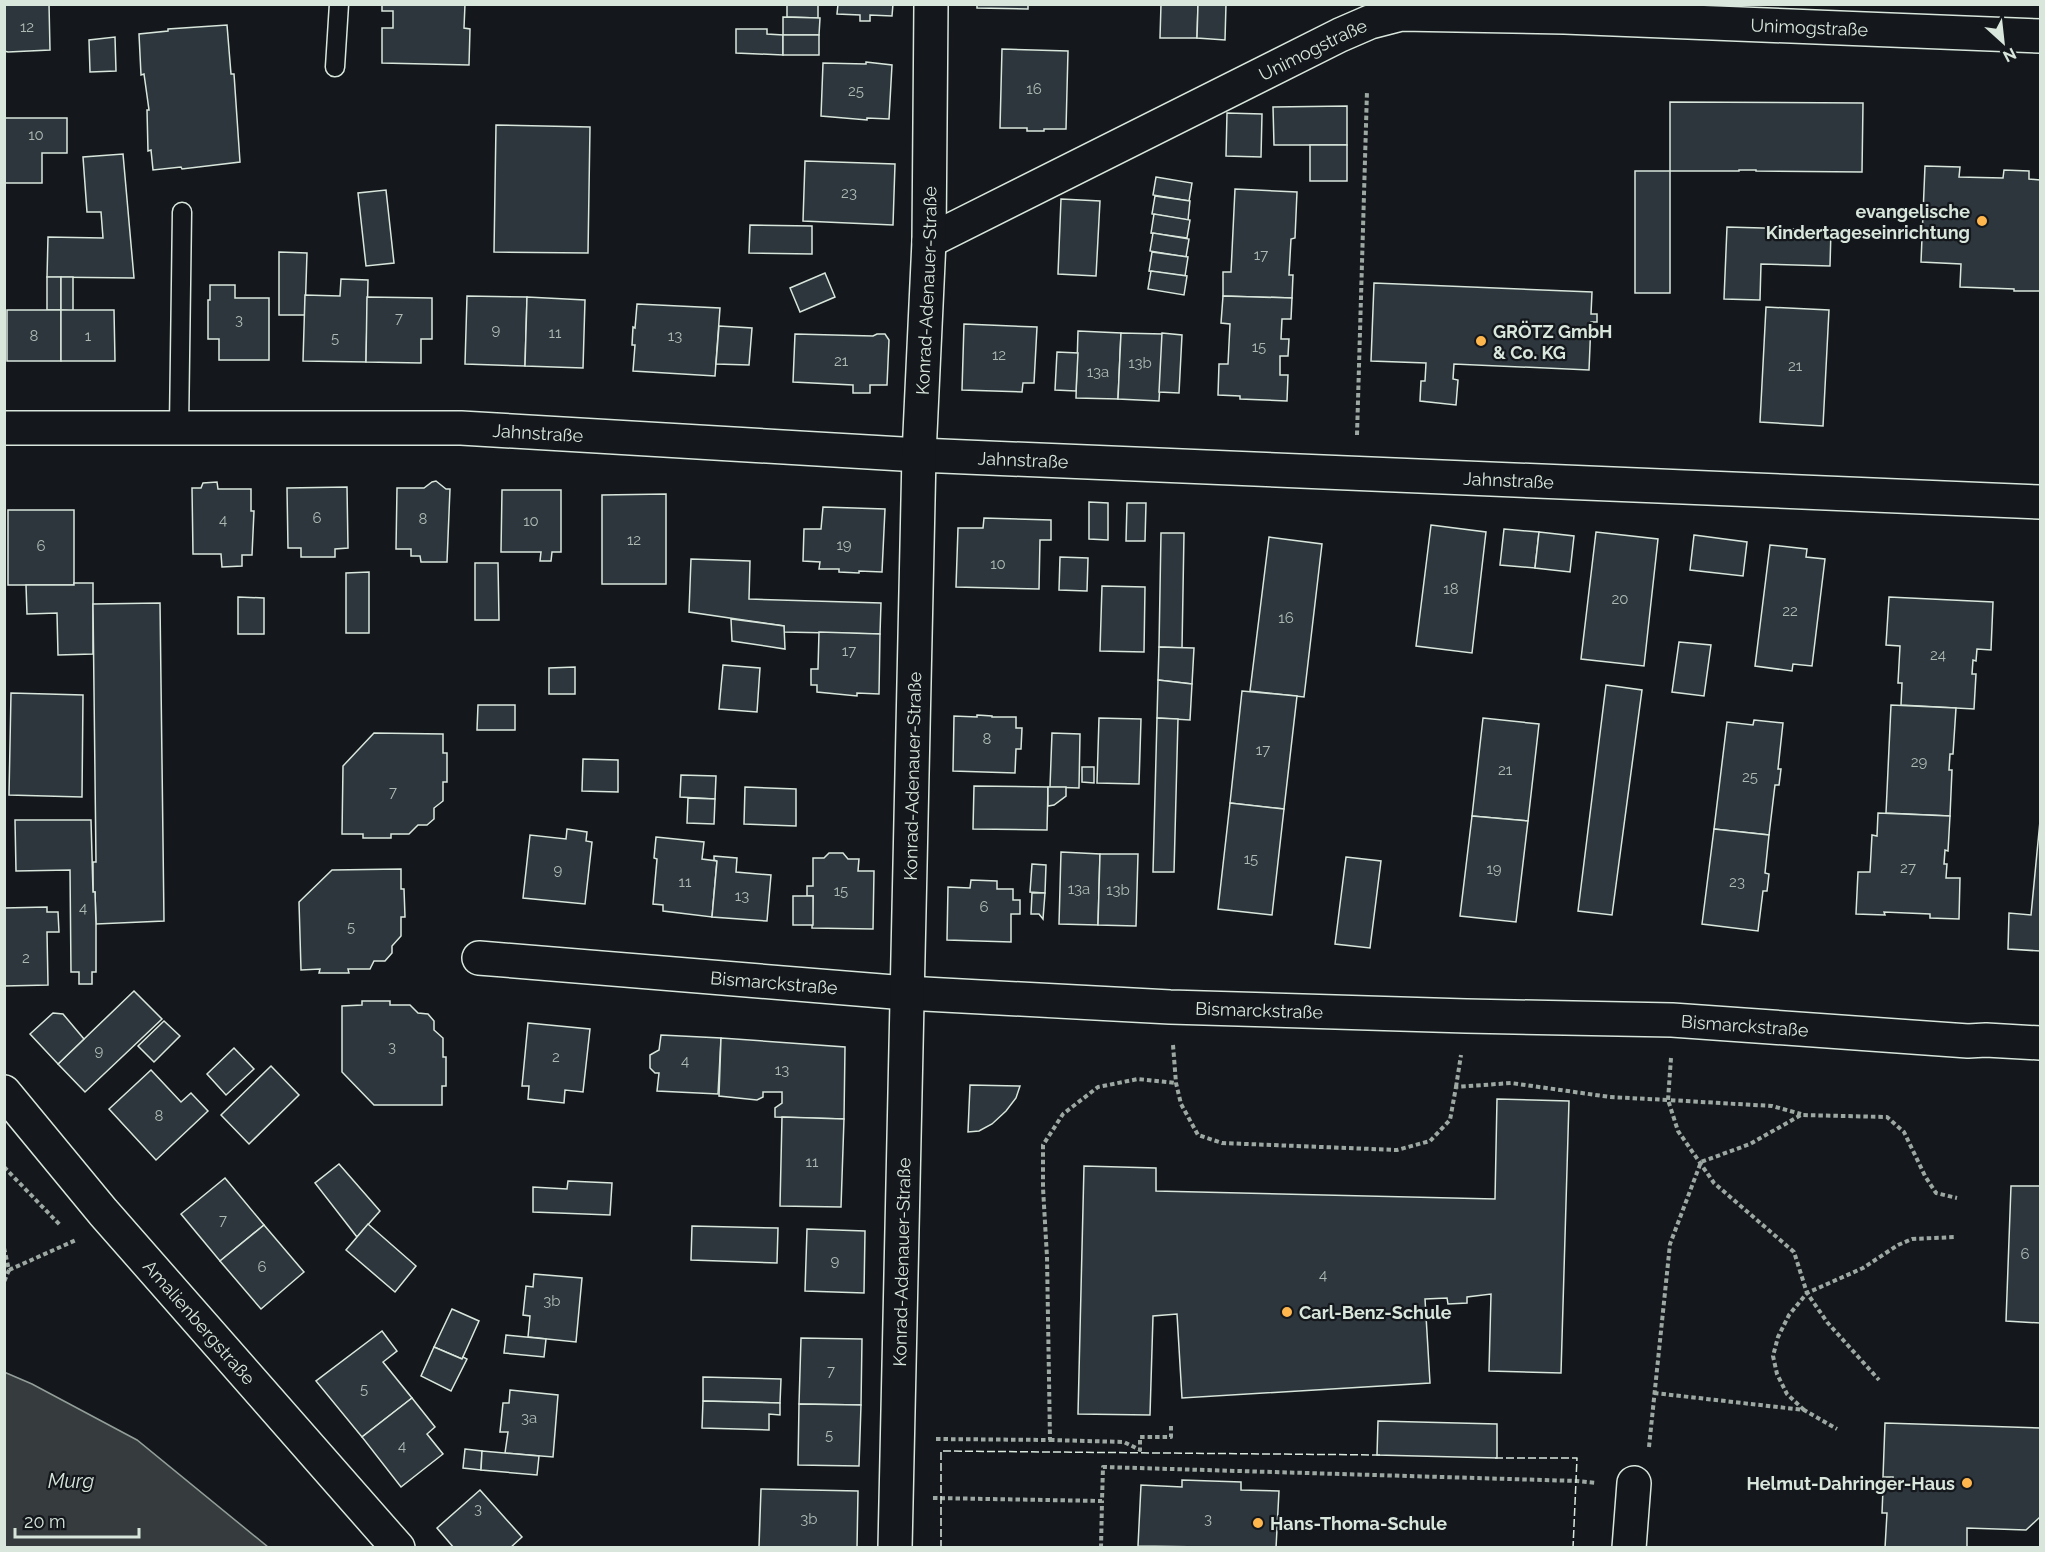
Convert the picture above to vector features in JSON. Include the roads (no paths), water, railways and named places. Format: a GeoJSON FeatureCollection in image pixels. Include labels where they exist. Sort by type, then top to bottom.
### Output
{"type":"FeatureCollection","features":[{"type":"Feature","properties":{"kind":"street","name":"Konrad-Adenauer-Straße"},"geometry":{"type":"LineString","coordinates":[[895,1548],[906,993],[920,455],[929,241],[931,4]]}},
{"type":"Feature","properties":{"kind":"street","name":"Unimogstraße"},"geometry":{"type":"LineString","coordinates":[[929,241],[1340,35],[1370,22],[1401,14],[1564,11],[1987,19],[2040,36]]}},
{"type":"Feature","properties":{"kind":"street","name":"Jahnstraße"},"geometry":{"type":"LineString","coordinates":[[4,428],[461,428],[920,455],[2040,502]]}},
{"type":"Feature","properties":{"kind":"street","name":"Bismarckstraße"},"geometry":{"type":"LineString","coordinates":[[478,958],[906,993],[1170,1007],[1672,1020],[2040,1044]]}},
{"type":"Feature","properties":{"kind":"street","name":"Amalienbergstraße"},"geometry":{"type":"LineString","coordinates":[[4,1092],[103,1212],[399,1548]]}},
{"type":"Feature","properties":{"kind":"street"},"geometry":{"type":"LineString","coordinates":[[1618,1483],[1629,1548]]}},
{"type":"Feature","properties":{"kind":"lane"},"geometry":{"type":"LineString","coordinates":[[335,68],[339,4]]}},
{"type":"Feature","properties":{"kind":"lane"},"geometry":{"type":"LineString","coordinates":[[179,428],[182,212]]}},
{"type":"Feature","properties":{"kind":"water","name":"Murg"},"geometry":{"type":"Polygon","coordinates":[[[4,1372],[32,1384],[137,1440],[268,1547],[5,1547],[4,1372]]]}},
{"type":"Feature","properties":{"kind":"place","name":"evangelische Kindertageseinrichtung"},"geometry":{"type":"Point","coordinates":[1982,221]}},
{"type":"Feature","properties":{"kind":"place","name":"GRÖTZ GmbH & Co. KG"},"geometry":{"type":"Point","coordinates":[1481,341]}},
{"type":"Feature","properties":{"kind":"place","name":"Carl-Benz-Schule"},"geometry":{"type":"Point","coordinates":[1287,1312]}},
{"type":"Feature","properties":{"kind":"place","name":"Helmut-Dahringer-Haus"},"geometry":{"type":"Point","coordinates":[1967,1483]}},
{"type":"Feature","properties":{"kind":"place","name":"Hans-Thoma-Schule"},"geometry":{"type":"Point","coordinates":[1258,1523]}}]}
